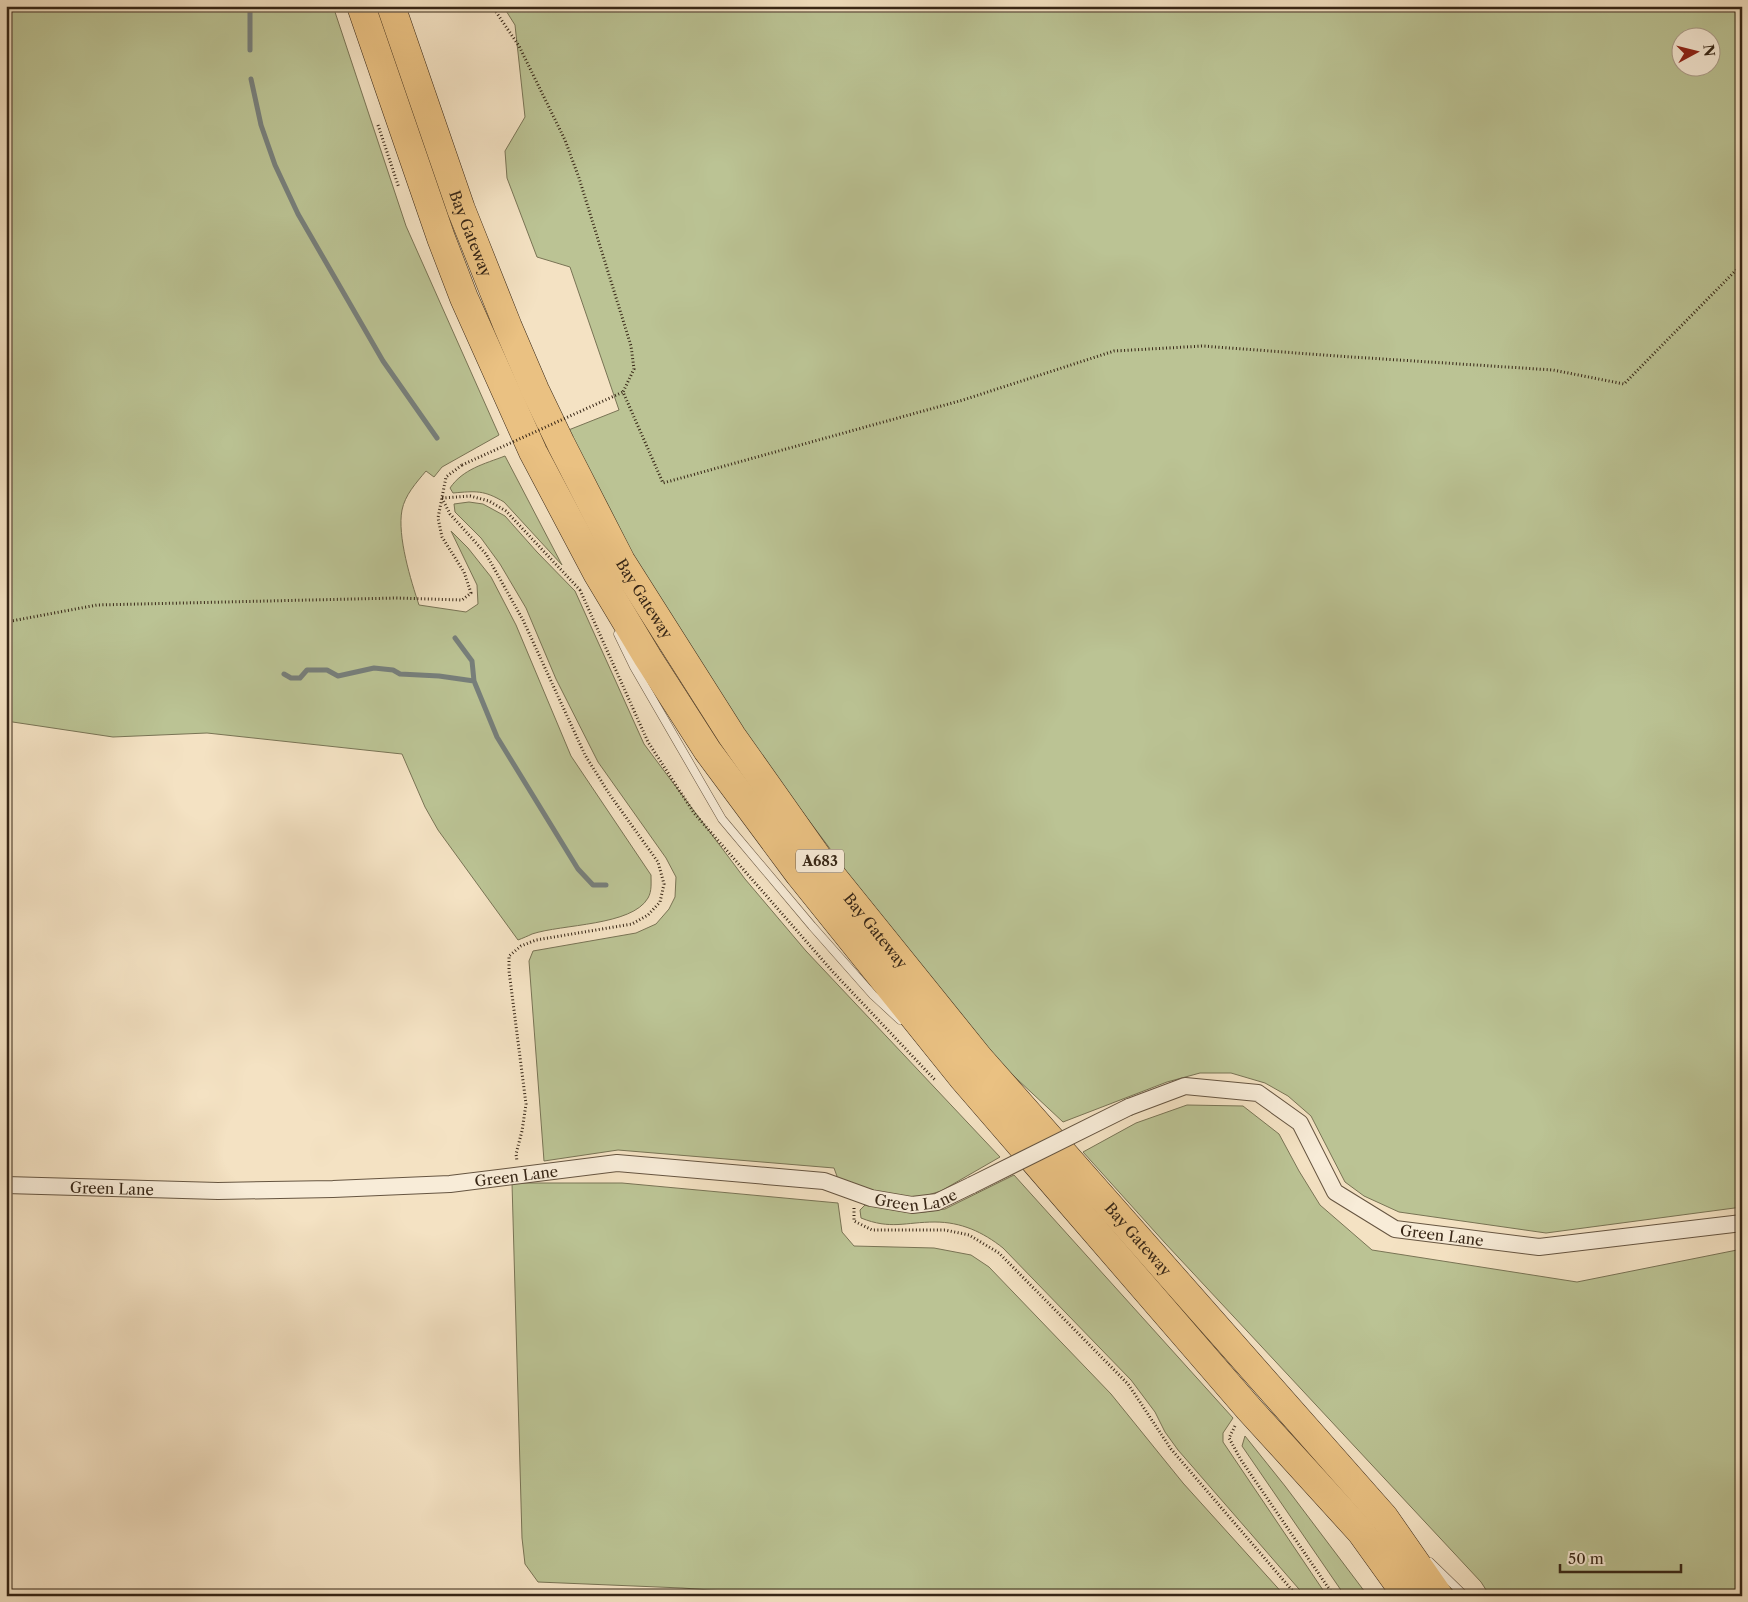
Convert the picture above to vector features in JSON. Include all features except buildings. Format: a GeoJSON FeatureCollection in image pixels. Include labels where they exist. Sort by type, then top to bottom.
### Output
{"type":"FeatureCollection","features":[{"type":"Feature","properties":{"kind":"highway","name":"Bay Gateway"},"geometry":{"type":"LineString","coordinates":[[361,6],[457,280],[533,452],[597,573],[648,658],[707,750],[799,874],[962,1077],[1249,1409],[1361,1532],[1407,1596]]}},
{"type":"Feature","properties":{"kind":"highway","name":"Bay Gateway"},"geometry":{"type":"LineString","coordinates":[[391,6],[461,209],[504,319],[535,390],[621,561],[732,736],[821,862],[979,1058],[1384,1517],[1439,1596]]}},
{"type":"Feature","properties":{"kind":"street","name":"Green Lane"},"geometry":{"type":"LineString","coordinates":[[6,1185],[208,1191],[285,1191],[450,1184],[618,1163],[824,1181],[871,1198],[912,1205],[937,1202],[1129,1107],[1185,1086],[1258,1093],[1300,1123],[1335,1192],[1395,1229],[1539,1247],[1742,1223]]}},
{"type":"Feature","properties":{"kind":"lane"},"geometry":{"type":"LineString","coordinates":[[533,452],[600,595]]}},
{"type":"Feature","properties":{"kind":"lane"},"geometry":{"type":"LineString","coordinates":[[613,622],[634,667],[722,819],[873,995],[907,1026]]}},
{"type":"Feature","properties":{"kind":"lane"},"geometry":{"type":"LineString","coordinates":[[921,1039],[962,1077]]}},
{"type":"Feature","properties":{"kind":"lane"},"geometry":{"type":"LineString","coordinates":[[1384,1517],[1417,1550]]}},
{"type":"Feature","properties":{"kind":"lane"},"geometry":{"type":"LineString","coordinates":[[1424,1556],[1465,1596]]}},
{"type":"Feature","properties":{"kind":"path"},"geometry":{"type":"LineString","coordinates":[[6,622],[97,605],[417,598],[462,600],[471,592],[464,572],[442,537],[438,518],[446,477],[462,465],[623,392],[634,369],[631,346],[566,140],[519,46],[492,6]]}},
{"type":"Feature","properties":{"kind":"path"},"geometry":{"type":"LineString","coordinates":[[623,392],[663,483],[962,400],[1114,351],[1202,346],[1553,370],[1624,384],[1742,264]]}},
{"type":"Feature","properties":{"kind":"path"},"geometry":{"type":"LineString","coordinates":[[442,498],[470,496],[489,501],[506,511],[580,590]]}},
{"type":"Feature","properties":{"kind":"path"},"geometry":{"type":"LineString","coordinates":[[442,498],[450,514],[486,554],[523,620],[585,755],[658,862],[664,884],[660,902],[648,915],[632,924],[536,940],[521,946],[509,956],[508,971],[526,1104],[522,1132],[516,1154],[519,1174]]}},
{"type":"Feature","properties":{"kind":"path"},"geometry":{"type":"LineString","coordinates":[[853,1192],[854,1221],[872,1230],[945,1230],[969,1235],[999,1253],[1128,1384],[1171,1449],[1297,1596]]}},
{"type":"Feature","properties":{"kind":"path"},"geometry":{"type":"LineString","coordinates":[[1239,1419],[1229,1438],[1233,1446],[1334,1596]]}},
{"type":"Feature","properties":{"kind":"green space"},"geometry":{"type":"Polygon","coordinates":[[[6,6],[333,6],[406,226],[499,435],[442,467],[434,477],[426,471],[411,489],[406,499],[402,510],[401,532],[412,584],[419,605],[466,612],[478,604],[477,585],[451,531],[468,548],[491,577],[516,625],[571,756],[651,875],[651,887],[648,898],[640,907],[612,919],[545,931],[518,940],[438,830],[425,807],[402,754],[207,733],[113,737],[6,721],[6,6]]]}},
{"type":"Feature","properties":{"kind":"green space"},"geometry":{"type":"Polygon","coordinates":[[[503,6],[1742,6],[1742,1207],[1546,1233],[1399,1212],[1364,1196],[1345,1182],[1311,1116],[1288,1096],[1265,1083],[1231,1073],[1200,1073],[1167,1082],[1063,1122],[1003,1066],[883,924],[733,714],[612,525],[566,431],[619,410],[570,267],[537,257],[507,178],[505,151],[525,117],[515,25],[503,6]]]}},
{"type":"Feature","properties":{"kind":"green space"},"geometry":{"type":"Polygon","coordinates":[[[505,456],[562,565],[504,502],[480,492],[453,493],[450,488],[461,476],[505,456]]]}},
{"type":"Feature","properties":{"kind":"green space"},"geometry":{"type":"Polygon","coordinates":[[[469,502],[483,504],[505,516],[575,591],[644,744],[745,879],[806,951],[1000,1157],[941,1191],[915,1199],[869,1192],[838,1179],[834,1168],[618,1150],[544,1161],[529,961],[533,951],[636,933],[656,924],[669,909],[675,897],[676,877],[666,858],[598,762],[556,679],[526,608],[500,564],[481,538],[455,512],[454,504],[469,502]]]}},
{"type":"Feature","properties":{"kind":"green space"},"geometry":{"type":"Polygon","coordinates":[[[1187,1105],[1243,1106],[1279,1134],[1320,1205],[1372,1250],[1577,1282],[1742,1249],[1742,1596],[1490,1596],[1481,1582],[1165,1243],[1083,1152],[1136,1123],[1187,1105]]]}},
{"type":"Feature","properties":{"kind":"green space"},"geometry":{"type":"Polygon","coordinates":[[[1014,1175],[1233,1418],[1223,1433],[1223,1442],[1327,1596],[1305,1596],[1178,1450],[1165,1432],[1155,1412],[1131,1380],[1003,1248],[980,1233],[963,1226],[945,1222],[890,1225],[861,1218],[860,1210],[865,1205],[906,1212],[945,1209],[1014,1175]]]}},
{"type":"Feature","properties":{"kind":"green space"},"geometry":{"type":"Polygon","coordinates":[[[512,1183],[622,1183],[838,1203],[842,1232],[854,1246],[934,1248],[971,1255],[989,1267],[1111,1394],[1183,1483],[1285,1596],[795,1596],[682,1588],[538,1582],[525,1564],[522,1538],[512,1183]]]}},
{"type":"Feature","properties":{"kind":"green space"},"geometry":{"type":"Polygon","coordinates":[[[1245,1436],[1368,1596],[1345,1596],[1242,1446],[1245,1436]]]}},
{"type":"Feature","properties":{"kind":"waterway"},"geometry":{"type":"LineString","coordinates":[[250,6],[250,50]]}},
{"type":"Feature","properties":{"kind":"waterway"},"geometry":{"type":"LineString","coordinates":[[251,79],[261,125],[275,165],[298,214],[383,361],[437,438]]}},
{"type":"Feature","properties":{"kind":"waterway"},"geometry":{"type":"LineString","coordinates":[[455,638],[472,661],[474,681]]}},
{"type":"Feature","properties":{"kind":"waterway"},"geometry":{"type":"LineString","coordinates":[[284,674],[291,678],[300,678],[307,670],[327,670],[338,676],[374,668],[393,670],[400,674],[439,676],[474,681],[497,737],[578,869],[593,885],[606,885]]}}]}
